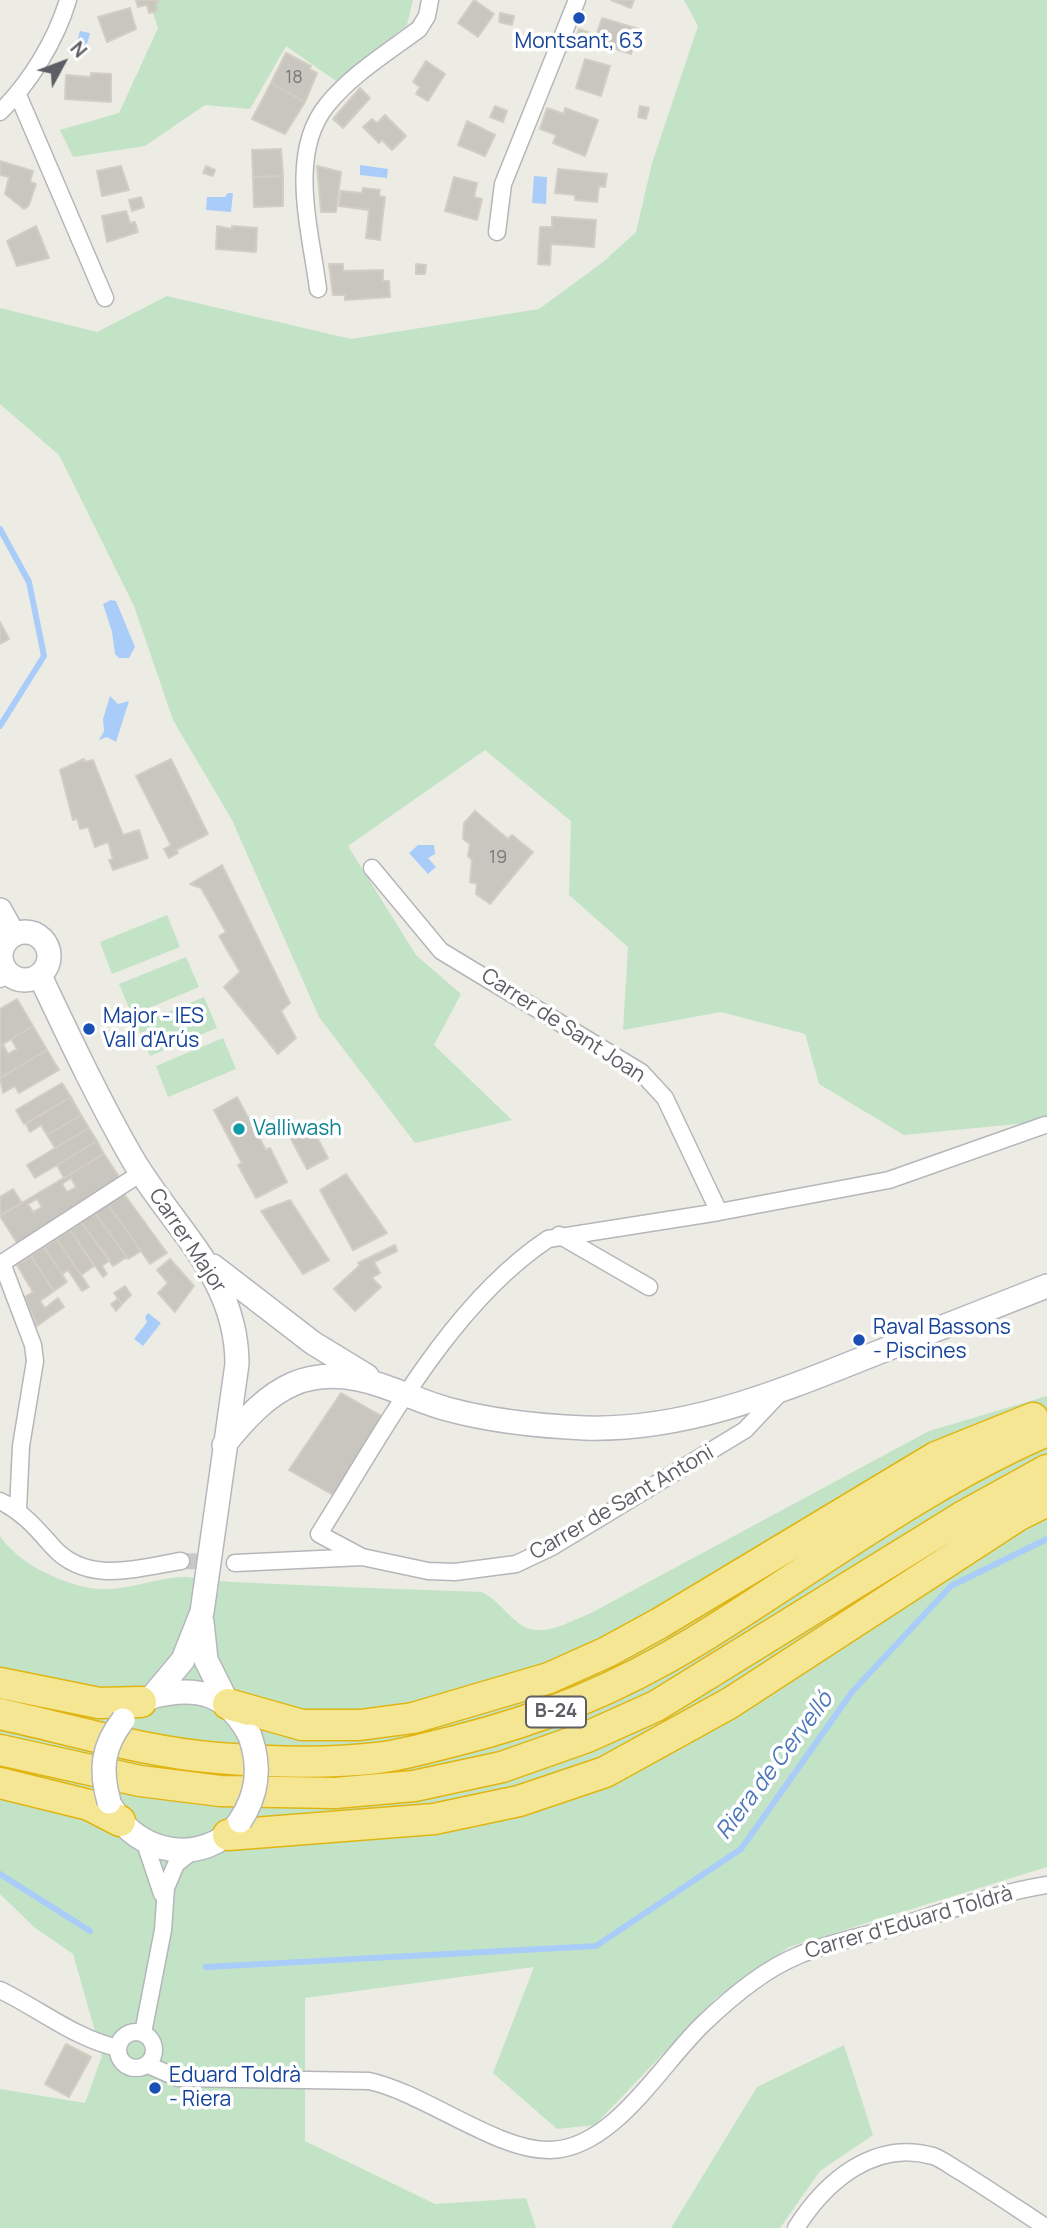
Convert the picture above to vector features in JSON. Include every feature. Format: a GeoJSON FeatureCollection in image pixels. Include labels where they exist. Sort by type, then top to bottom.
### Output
{"type":"FeatureCollection","features":[{"type":"Feature","properties":{"kind":"highway"},"geometry":{"type":"LineString","coordinates":[[228,1704],[302,1725],[360,1725],[413,1718],[549,1678],[607,1652],[660,1623],[936,1457],[1047,1414]]}},
{"type":"Feature","properties":{"kind":"highway","name":"B-24"},"geometry":{"type":"LineString","coordinates":[[0,1714],[216,1758],[316,1761],[377,1758],[499,1730],[546,1716],[592,1697],[693,1643],[901,1511],[1013,1446],[1047,1431]]}},
{"type":"Feature","properties":{"kind":"highway","name":"B-24"},"geometry":{"type":"LineString","coordinates":[[0,1750],[140,1780],[220,1791],[335,1794],[414,1786],[502,1767],[587,1737],[656,1706],[962,1517],[1047,1469]]}},
{"type":"Feature","properties":{"kind":"highway"},"geometry":{"type":"LineString","coordinates":[[234,1828],[434,1819],[519,1801],[605,1772],[730,1703],[1019,1515],[1047,1501]]}},
{"type":"Feature","properties":{"kind":"highway"},"geometry":{"type":"LineString","coordinates":[[0,1683],[99,1703],[139,1706]]}},
{"type":"Feature","properties":{"kind":"highway"},"geometry":{"type":"LineString","coordinates":[[0,1783],[115,1812]]}},
{"type":"Feature","properties":{"kind":"street"},"geometry":{"type":"LineString","coordinates":[[0,112],[18,95],[55,34],[68,0]]}},
{"type":"Feature","properties":{"kind":"street"},"geometry":{"type":"LineString","coordinates":[[318,289],[305,177],[306,149],[314,125],[327,105],[346,86],[419,29],[427,16],[430,0]]}},
{"type":"Feature","properties":{"kind":"street"},"geometry":{"type":"LineString","coordinates":[[498,232],[503,184],[577,0]]}},
{"type":"Feature","properties":{"kind":"street"},"geometry":{"type":"LineString","coordinates":[[18,95],[105,298]]}},
{"type":"Feature","properties":{"kind":"street","name":"Carrer de Sant Joan"},"geometry":{"type":"LineString","coordinates":[[372,868],[441,951],[641,1072],[665,1098],[719,1212]]}},
{"type":"Feature","properties":{"kind":"street"},"geometry":{"type":"LineString","coordinates":[[0,910],[14,935]]}},
{"type":"Feature","properties":{"kind":"street"},"geometry":{"type":"LineString","coordinates":[[29,932],[43,940],[50,956],[49,963],[40,976],[23,981],[4,976],[2,948],[14,935],[29,932]]}},
{"type":"Feature","properties":{"kind":"street","name":"Carrer Major"},"geometry":{"type":"LineString","coordinates":[[40,976],[77,1055],[141,1173],[204,1259],[229,1306],[237,1343],[202,1612],[206,1660],[228,1704]]}},
{"type":"Feature","properties":{"kind":"street"},"geometry":{"type":"LineString","coordinates":[[362,1557],[319,1534],[406,1395],[468,1313],[526,1254],[548,1239],[719,1212],[889,1180],[1045,1125]]}},
{"type":"Feature","properties":{"kind":"street"},"geometry":{"type":"LineString","coordinates":[[141,1173],[2,1263],[33,1345],[35,1361],[9,1505],[64,1559],[88,1569],[103,1573],[181,1561]]}},
{"type":"Feature","properties":{"kind":"street"},"geometry":{"type":"LineString","coordinates":[[559,1236],[649,1287]]}},
{"type":"Feature","properties":{"kind":"street"},"geometry":{"type":"LineString","coordinates":[[204,1259],[304,1336],[382,1385],[447,1409],[502,1420],[587,1428],[684,1419],[781,1392],[1047,1286]]}},
{"type":"Feature","properties":{"kind":"street"},"geometry":{"type":"LineString","coordinates":[[225,1445],[257,1407],[296,1382],[332,1374],[382,1385]]}},
{"type":"Feature","properties":{"kind":"street","name":"Carrer de Sant Antoni"},"geometry":{"type":"LineString","coordinates":[[235,1563],[362,1557],[428,1571],[481,1571],[516,1564],[552,1547],[745,1430],[781,1392]]}},
{"type":"Feature","properties":{"kind":"street","name":"Carrer Major"},"geometry":{"type":"LineString","coordinates":[[139,1706],[183,1660],[202,1612]]}},
{"type":"Feature","properties":{"kind":"street"},"geometry":{"type":"LineString","coordinates":[[143,2032],[163,1930],[164,1903],[170,1874],[183,1857],[234,1828],[249,1808],[257,1778],[250,1736],[228,1704],[192,1690],[139,1706],[105,1750],[103,1777],[115,1812],[145,1843],[160,1880],[164,1903]]}},
{"type":"Feature","properties":{"kind":"street"},"geometry":{"type":"LineString","coordinates":[[145,1843],[176,1851],[194,1850]]}},
{"type":"Feature","properties":{"kind":"street","name":"Carrer d'Eduard Toldrà"},"geometry":{"type":"LineString","coordinates":[[148,2064],[178,2078],[369,2081],[393,2086],[468,2124],[535,2150],[554,2150],[593,2136],[617,2118],[717,2011],[796,1956],[1047,1885]]}},
{"type":"Feature","properties":{"kind":"street"},"geometry":{"type":"LineString","coordinates":[[0,1990],[77,2034],[96,2043],[118,2048]]}},
{"type":"Feature","properties":{"kind":"street"},"geometry":{"type":"LineString","coordinates":[[143,2032],[153,2041],[155,2048],[148,2064],[141,2068],[128,2067],[120,2059],[118,2048],[125,2035],[143,2032]]}},
{"type":"Feature","properties":{"kind":"street"},"geometry":{"type":"LineString","coordinates":[[796,2228],[808,2208],[834,2180],[861,2163],[893,2152],[934,2156],[1047,2228]]}},
{"type":"Feature","properties":{"kind":"green space"},"geometry":{"type":"Polygon","coordinates":[[[149,0],[413,0],[407,25],[336,81],[286,46],[250,109],[205,105],[145,146],[73,157],[60,130],[119,113],[158,28],[149,0]]]}},
{"type":"Feature","properties":{"kind":"green space"},"geometry":{"type":"Polygon","coordinates":[[[684,0],[1047,0],[1047,1121],[904,1135],[819,1084],[805,1034],[721,1012],[623,1030],[628,947],[569,895],[571,821],[485,750],[348,846],[416,955],[461,994],[434,1045],[512,1120],[415,1143],[319,1017],[232,820],[173,720],[134,606],[59,455],[0,404],[0,308],[97,332],[167,296],[351,339],[539,309],[603,262],[636,232],[652,163],[698,26],[684,0]]]}},
{"type":"Feature","properties":{"kind":"green space"},"geometry":{"type":"Polygon","coordinates":[[[167,915],[180,947],[112,974],[100,942],[167,915]]]}},
{"type":"Feature","properties":{"kind":"green space"},"geometry":{"type":"Polygon","coordinates":[[[186,957],[199,987],[132,1015],[119,984],[186,957]]]}},
{"type":"Feature","properties":{"kind":"green space"},"geometry":{"type":"Polygon","coordinates":[[[204,997],[217,1028],[150,1056],[137,1025],[204,997]]]}},
{"type":"Feature","properties":{"kind":"green space"},"geometry":{"type":"Polygon","coordinates":[[[223,1038],[236,1069],[168,1097],[156,1066],[223,1038]]]}},
{"type":"Feature","properties":{"kind":"green space"},"geometry":{"type":"Polygon","coordinates":[[[1047,1396],[1047,1867],[789,1947],[716,1998],[595,2125],[557,2129],[493,2073],[534,1967],[305,1998],[305,2141],[435,2204],[526,2198],[536,2228],[0,2228],[0,2089],[85,2103],[102,2056],[73,1954],[34,1927],[0,1894],[0,1536],[17,1555],[40,1570],[90,1588],[114,1589],[185,1577],[232,1582],[482,1592],[524,1626],[543,1630],[591,1613],[929,1431],[1047,1396]]]}},
{"type":"Feature","properties":{"kind":"green space"},"geometry":{"type":"Polygon","coordinates":[[[844,2045],[873,2135],[820,2171],[780,2228],[671,2228],[757,2087],[844,2045]]]}},
{"type":"Feature","properties":{"kind":"water"},"geometry":{"type":"Polygon","coordinates":[[[80,31],[90,33],[84,56],[74,53],[80,31]]]}},
{"type":"Feature","properties":{"kind":"water"},"geometry":{"type":"Polygon","coordinates":[[[360,165],[388,169],[387,178],[360,175],[360,165]]]}},
{"type":"Feature","properties":{"kind":"water"},"geometry":{"type":"Polygon","coordinates":[[[534,176],[547,177],[546,204],[532,203],[534,176]]]}},
{"type":"Feature","properties":{"kind":"water"},"geometry":{"type":"Polygon","coordinates":[[[228,193],[233,193],[231,212],[206,210],[207,197],[225,197],[228,193]]]}},
{"type":"Feature","properties":{"kind":"water"},"geometry":{"type":"Polygon","coordinates":[[[116,601],[135,647],[129,658],[119,658],[115,654],[112,632],[103,604],[116,601]]]}},
{"type":"Feature","properties":{"kind":"water"},"geometry":{"type":"Polygon","coordinates":[[[110,696],[118,704],[129,701],[116,742],[107,737],[99,740],[104,731],[103,719],[110,696]]]}},
{"type":"Feature","properties":{"kind":"water"},"geometry":{"type":"Polygon","coordinates":[[[418,845],[434,845],[435,854],[428,858],[436,867],[428,874],[409,853],[418,845]]]}},
{"type":"Feature","properties":{"kind":"water"},"geometry":{"type":"Polygon","coordinates":[[[148,1313],[161,1323],[143,1346],[134,1339],[147,1322],[145,1317],[148,1313]]]}},
{"type":"Feature","properties":{"kind":"building"},"geometry":{"type":"Polygon","coordinates":[[[136,0],[159,0],[156,4],[157,11],[149,13],[147,5],[138,7],[136,0]]]}},
{"type":"Feature","properties":{"kind":"building"},"geometry":{"type":"Polygon","coordinates":[[[474,0],[494,14],[478,37],[458,23],[474,0]]]}},
{"type":"Feature","properties":{"kind":"building"},"geometry":{"type":"Polygon","coordinates":[[[611,0],[634,0],[631,8],[611,0]]]}},
{"type":"Feature","properties":{"kind":"building"},"geometry":{"type":"Polygon","coordinates":[[[130,8],[136,29],[107,42],[98,17],[130,8]]]}},
{"type":"Feature","properties":{"kind":"building"},"geometry":{"type":"Polygon","coordinates":[[[500,13],[514,16],[512,25],[499,22],[500,13]]]}},
{"type":"Feature","properties":{"kind":"building"},"geometry":{"type":"Polygon","coordinates":[[[602,18],[639,29],[631,54],[594,42],[602,18]]]}},
{"type":"Feature","properties":{"kind":"building"},"geometry":{"type":"Polygon","coordinates":[[[579,29],[593,34],[588,47],[575,41],[579,29]]]}},
{"type":"Feature","properties":{"kind":"building"},"geometry":{"type":"Polygon","coordinates":[[[286,53],[311,66],[309,69],[317,73],[305,102],[271,83],[286,53]]]}},
{"type":"Feature","properties":{"kind":"building"},"geometry":{"type":"Polygon","coordinates":[[[585,59],[610,66],[601,96],[576,88],[585,59]]]}},
{"type":"Feature","properties":{"kind":"building"},"geometry":{"type":"Polygon","coordinates":[[[426,61],[445,74],[428,101],[416,94],[420,87],[413,82],[426,61]]]}},
{"type":"Feature","properties":{"kind":"building"},"geometry":{"type":"Polygon","coordinates":[[[91,73],[111,74],[111,102],[65,99],[66,75],[91,77],[91,73]]]}},
{"type":"Feature","properties":{"kind":"building"},"geometry":{"type":"Polygon","coordinates":[[[271,83],[305,102],[285,134],[252,119],[271,83]]]}},
{"type":"Feature","properties":{"kind":"building"},"geometry":{"type":"Polygon","coordinates":[[[360,88],[370,98],[343,128],[333,119],[360,88]]]}},
{"type":"Feature","properties":{"kind":"building"},"geometry":{"type":"Polygon","coordinates":[[[495,106],[507,111],[503,122],[490,117],[495,106]]]}},
{"type":"Feature","properties":{"kind":"building"},"geometry":{"type":"Polygon","coordinates":[[[640,106],[649,108],[646,119],[638,117],[640,106]]]}},
{"type":"Feature","properties":{"kind":"building"},"geometry":{"type":"Polygon","coordinates":[[[547,108],[564,114],[565,108],[598,120],[585,156],[553,143],[556,135],[540,129],[547,108]]]}},
{"type":"Feature","properties":{"kind":"building"},"geometry":{"type":"Polygon","coordinates":[[[385,115],[406,136],[392,150],[382,140],[379,143],[363,127],[372,119],[377,123],[385,115]]]}},
{"type":"Feature","properties":{"kind":"building"},"geometry":{"type":"Polygon","coordinates":[[[467,121],[495,135],[485,156],[458,145],[467,121]]]}},
{"type":"Feature","properties":{"kind":"building"},"geometry":{"type":"Polygon","coordinates":[[[281,149],[283,176],[253,177],[252,150],[281,149]]]}},
{"type":"Feature","properties":{"kind":"building"},"geometry":{"type":"Polygon","coordinates":[[[0,161],[33,171],[30,182],[36,184],[29,205],[24,209],[5,194],[9,177],[0,175],[0,161]]]}},
{"type":"Feature","properties":{"kind":"building"},"geometry":{"type":"Polygon","coordinates":[[[121,166],[129,190],[102,196],[97,171],[121,166]]]}},
{"type":"Feature","properties":{"kind":"building"},"geometry":{"type":"Polygon","coordinates":[[[206,166],[215,170],[213,176],[203,173],[206,166]]]}},
{"type":"Feature","properties":{"kind":"building"},"geometry":{"type":"Polygon","coordinates":[[[317,166],[341,172],[336,212],[321,212],[317,166]]]}},
{"type":"Feature","properties":{"kind":"building"},"geometry":{"type":"Polygon","coordinates":[[[558,169],[607,174],[605,187],[599,186],[597,202],[575,200],[575,195],[555,193],[558,169]]]}},
{"type":"Feature","properties":{"kind":"building"},"geometry":{"type":"Polygon","coordinates":[[[283,176],[283,206],[254,207],[253,177],[283,176]]]}},
{"type":"Feature","properties":{"kind":"building"},"geometry":{"type":"Polygon","coordinates":[[[454,177],[477,183],[474,197],[482,199],[477,220],[445,211],[454,177]]]}},
{"type":"Feature","properties":{"kind":"building"},"geometry":{"type":"Polygon","coordinates":[[[363,188],[380,190],[379,196],[385,197],[380,240],[366,238],[369,210],[339,206],[341,191],[362,193],[363,188]]]}},
{"type":"Feature","properties":{"kind":"building"},"geometry":{"type":"Polygon","coordinates":[[[141,197],[144,207],[132,211],[129,200],[141,197]]]}},
{"type":"Feature","properties":{"kind":"building"},"geometry":{"type":"Polygon","coordinates":[[[126,211],[130,223],[135,222],[138,232],[107,242],[102,216],[126,211]]]}},
{"type":"Feature","properties":{"kind":"building"},"geometry":{"type":"Polygon","coordinates":[[[552,217],[596,220],[594,247],[551,244],[550,265],[538,264],[540,227],[552,227],[552,217]]]}},
{"type":"Feature","properties":{"kind":"building"},"geometry":{"type":"Polygon","coordinates":[[[36,226],[49,258],[17,266],[7,241],[36,226]]]}},
{"type":"Feature","properties":{"kind":"building"},"geometry":{"type":"Polygon","coordinates":[[[217,226],[232,229],[232,226],[257,228],[256,252],[216,249],[217,226]]]}},
{"type":"Feature","properties":{"kind":"building"},"geometry":{"type":"Polygon","coordinates":[[[329,264],[343,264],[343,271],[383,270],[383,281],[389,281],[390,297],[345,300],[345,295],[333,295],[329,264]]]}},
{"type":"Feature","properties":{"kind":"building"},"geometry":{"type":"Polygon","coordinates":[[[416,264],[426,265],[425,274],[416,274],[416,264]]]}},
{"type":"Feature","properties":{"kind":"building"},"geometry":{"type":"Polygon","coordinates":[[[0,622],[9,639],[0,644],[0,622]]]}},
{"type":"Feature","properties":{"kind":"building"},"geometry":{"type":"Polygon","coordinates":[[[84,759],[85,762],[93,760],[123,835],[139,830],[148,858],[113,870],[109,860],[113,859],[108,842],[95,847],[88,827],[80,829],[77,818],[73,820],[60,770],[84,759]]]}},
{"type":"Feature","properties":{"kind":"building"},"geometry":{"type":"Polygon","coordinates":[[[171,759],[208,834],[176,850],[178,853],[169,858],[164,849],[171,845],[136,776],[171,759]]]}},
{"type":"Feature","properties":{"kind":"building"},"geometry":{"type":"Polygon","coordinates":[[[475,811],[508,839],[512,835],[533,852],[490,904],[476,894],[477,884],[470,882],[470,844],[463,839],[464,823],[475,811]]]}},
{"type":"Feature","properties":{"kind":"building"},"geometry":{"type":"Polygon","coordinates":[[[222,865],[290,1003],[281,1011],[296,1038],[278,1054],[224,987],[240,972],[219,936],[226,932],[201,888],[190,884],[222,865]]]}},
{"type":"Feature","properties":{"kind":"building"},"geometry":{"type":"Polygon","coordinates":[[[17,999],[33,1026],[0,1046],[0,1009],[17,999]]]}},
{"type":"Feature","properties":{"kind":"building"},"geometry":{"type":"Polygon","coordinates":[[[33,1026],[47,1050],[0,1078],[0,1046],[3,1044],[8,1054],[17,1049],[11,1039],[33,1026]]]}},
{"type":"Feature","properties":{"kind":"building"},"geometry":{"type":"Polygon","coordinates":[[[47,1050],[59,1070],[19,1093],[15,1086],[3,1093],[0,1078],[47,1050]]]}},
{"type":"Feature","properties":{"kind":"building"},"geometry":{"type":"Polygon","coordinates":[[[62,1083],[71,1097],[24,1124],[16,1110],[62,1083]]]}},
{"type":"Feature","properties":{"kind":"building"},"geometry":{"type":"Polygon","coordinates":[[[71,1097],[81,1115],[47,1135],[41,1125],[30,1132],[26,1124],[71,1097]]]}},
{"type":"Feature","properties":{"kind":"building","name":"Valliwash"},"geometry":{"type":"Polygon","coordinates":[[[237,1097],[266,1150],[270,1148],[287,1182],[256,1198],[238,1165],[242,1163],[214,1110],[237,1097]]]}},
{"type":"Feature","properties":{"kind":"building"},"geometry":{"type":"Polygon","coordinates":[[[81,1115],[89,1128],[55,1148],[47,1135],[81,1115]]]}},
{"type":"Feature","properties":{"kind":"building"},"geometry":{"type":"Polygon","coordinates":[[[89,1128],[97,1141],[35,1178],[27,1165],[89,1128]]]}},
{"type":"Feature","properties":{"kind":"building"},"geometry":{"type":"Polygon","coordinates":[[[312,1128],[328,1158],[307,1169],[291,1139],[312,1128]]]}},
{"type":"Feature","properties":{"kind":"building"},"geometry":{"type":"Polygon","coordinates":[[[97,1141],[104,1154],[64,1178],[57,1165],[97,1141]]]}},
{"type":"Feature","properties":{"kind":"building"},"geometry":{"type":"Polygon","coordinates":[[[104,1154],[122,1181],[17,1243],[0,1216],[104,1154]],[[71,1178],[62,1184],[67,1192],[76,1187],[71,1178]],[[37,1199],[28,1204],[33,1212],[42,1207],[37,1199]]]}},
{"type":"Feature","properties":{"kind":"building"},"geometry":{"type":"Polygon","coordinates":[[[346,1174],[387,1233],[353,1250],[320,1190],[346,1174]]]}},
{"type":"Feature","properties":{"kind":"building"},"geometry":{"type":"Polygon","coordinates":[[[13,1189],[22,1203],[0,1216],[0,1197],[13,1189]]]}},
{"type":"Feature","properties":{"kind":"building"},"geometry":{"type":"Polygon","coordinates":[[[124,1194],[167,1253],[150,1264],[108,1204],[124,1194]]]}},
{"type":"Feature","properties":{"kind":"building","name":"Valliwash"},"geometry":{"type":"Polygon","coordinates":[[[290,1200],[329,1260],[303,1274],[261,1211],[290,1200]]]}},
{"type":"Feature","properties":{"kind":"building"},"geometry":{"type":"Polygon","coordinates":[[[108,1204],[141,1251],[128,1259],[95,1213],[108,1204]]]}},
{"type":"Feature","properties":{"kind":"building"},"geometry":{"type":"Polygon","coordinates":[[[95,1213],[127,1257],[113,1266],[81,1222],[95,1213]]]}},
{"type":"Feature","properties":{"kind":"building"},"geometry":{"type":"Polygon","coordinates":[[[81,1222],[110,1260],[102,1266],[107,1274],[103,1277],[70,1230],[81,1222]]]}},
{"type":"Feature","properties":{"kind":"building"},"geometry":{"type":"Polygon","coordinates":[[[70,1230],[94,1266],[81,1275],[57,1239],[70,1230]]]}},
{"type":"Feature","properties":{"kind":"building"},"geometry":{"type":"Polygon","coordinates":[[[57,1239],[89,1287],[82,1291],[68,1270],[62,1274],[44,1247],[57,1239]]]}},
{"type":"Feature","properties":{"kind":"building"},"geometry":{"type":"Polygon","coordinates":[[[395,1245],[397,1251],[374,1262],[380,1273],[372,1278],[381,1287],[355,1311],[334,1289],[360,1265],[358,1263],[395,1245]]]}},
{"type":"Feature","properties":{"kind":"building"},"geometry":{"type":"Polygon","coordinates":[[[44,1247],[67,1282],[54,1291],[31,1256],[44,1247]]]}},
{"type":"Feature","properties":{"kind":"building"},"geometry":{"type":"Polygon","coordinates":[[[31,1256],[54,1291],[40,1301],[45,1308],[58,1298],[64,1307],[37,1326],[25,1297],[33,1292],[17,1265],[31,1256]]]}},
{"type":"Feature","properties":{"kind":"building"},"geometry":{"type":"Polygon","coordinates":[[[170,1259],[194,1286],[175,1312],[158,1293],[168,1283],[157,1270],[170,1259]]]}},
{"type":"Feature","properties":{"kind":"building"},"geometry":{"type":"Polygon","coordinates":[[[125,1286],[131,1295],[122,1304],[114,1293],[125,1286]]]}},
{"type":"Feature","properties":{"kind":"building"},"geometry":{"type":"Polygon","coordinates":[[[118,1299],[122,1304],[116,1311],[111,1304],[118,1299]]]}},
{"type":"Feature","properties":{"kind":"building"},"geometry":{"type":"Polygon","coordinates":[[[341,1393],[385,1418],[333,1495],[289,1470],[341,1393]]]}},
{"type":"Feature","properties":{"kind":"building"},"geometry":{"type":"Polygon","coordinates":[[[66,2044],[91,2057],[69,2097],[45,2084],[66,2044]]]}},
{"type":"Feature","properties":{"kind":"waterway","name":"Riera de Cervelló"},"geometry":{"type":"LineString","coordinates":[[0,529],[29,582],[44,656],[0,726]]}},
{"type":"Feature","properties":{"kind":"waterway","name":"Riera de Cervelló"},"geometry":{"type":"LineString","coordinates":[[206,1967],[596,1946],[741,1849],[852,1692],[951,1586],[1047,1539]]}},
{"type":"Feature","properties":{"kind":"waterway"},"geometry":{"type":"LineString","coordinates":[[0,1874],[90,1931]]}},
{"type":"Feature","properties":{"kind":"tunnel"},"geometry":{"type":"LineString","coordinates":[[181,1561],[235,1563]]}},
{"type":"Feature","properties":{"kind":"place","name":"Montsant, 63"},"geometry":{"type":"Point","coordinates":[579,18]}},
{"type":"Feature","properties":{"kind":"place","name":"Major - IES Vall d'Arús"},"geometry":{"type":"Point","coordinates":[89,1029]}},
{"type":"Feature","properties":{"kind":"place","name":"Valliwash"},"geometry":{"type":"Point","coordinates":[239,1129]}},
{"type":"Feature","properties":{"kind":"place","name":"Raval Bassons - Piscines"},"geometry":{"type":"Point","coordinates":[859,1340]}},
{"type":"Feature","properties":{"kind":"place","name":"Eduard Toldrà - Riera"},"geometry":{"type":"Point","coordinates":[155,2088]}}]}
